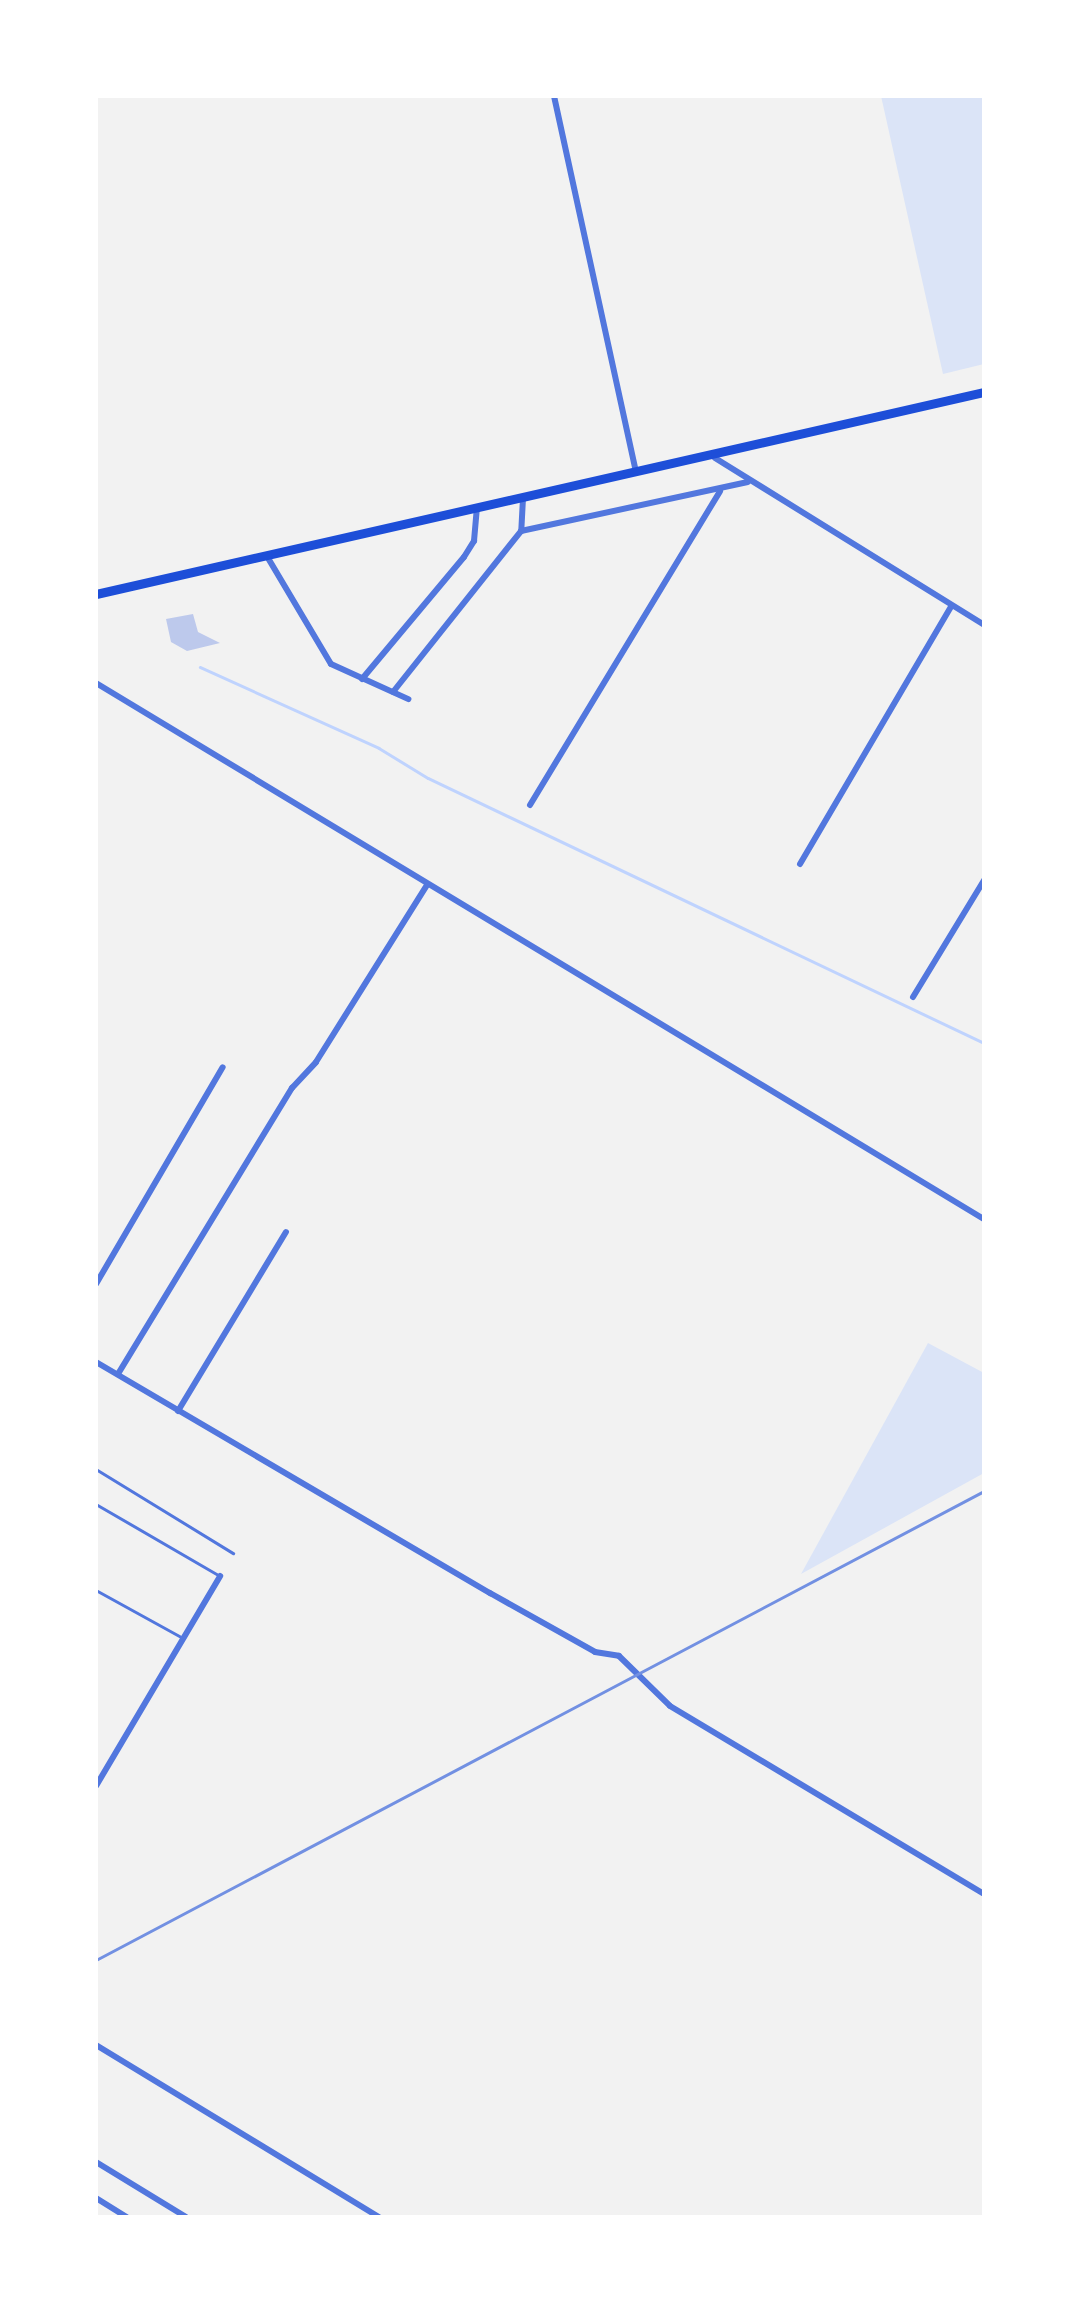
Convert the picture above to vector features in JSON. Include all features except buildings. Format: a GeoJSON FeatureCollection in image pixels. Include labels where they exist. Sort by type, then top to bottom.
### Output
{"type":"FeatureCollection","features":[{"type":"Feature","properties":{"kind":"main road"},"geometry":{"type":"LineString","coordinates":[[96,594],[268,558],[523,498],[715,458],[984,392]]}},
{"type":"Feature","properties":{"kind":"street"},"geometry":{"type":"LineString","coordinates":[[554,96],[636,474]]}},
{"type":"Feature","properties":{"kind":"street"},"geometry":{"type":"LineString","coordinates":[[715,458],[748,482],[984,625]]}},
{"type":"Feature","properties":{"kind":"street"},"geometry":{"type":"LineString","coordinates":[[521,531],[720,491],[748,482]]}},
{"type":"Feature","properties":{"kind":"street"},"geometry":{"type":"LineString","coordinates":[[530,805],[720,491]]}},
{"type":"Feature","properties":{"kind":"street"},"geometry":{"type":"LineString","coordinates":[[393,692],[521,531],[523,498]]}},
{"type":"Feature","properties":{"kind":"street"},"geometry":{"type":"LineString","coordinates":[[362,679],[464,557],[474,541],[477,509]]}},
{"type":"Feature","properties":{"kind":"street"},"geometry":{"type":"LineString","coordinates":[[268,558],[328,661],[408,699]]}},
{"type":"Feature","properties":{"kind":"street"},"geometry":{"type":"LineString","coordinates":[[800,864],[951,607]]}},
{"type":"Feature","properties":{"kind":"street"},"geometry":{"type":"LineString","coordinates":[[96,683],[984,1219]]}},
{"type":"Feature","properties":{"kind":"street"},"geometry":{"type":"LineString","coordinates":[[913,997],[984,880]]}},
{"type":"Feature","properties":{"kind":"street"},"geometry":{"type":"LineString","coordinates":[[118,1374],[292,1088],[316,1062],[427,885]]}},
{"type":"Feature","properties":{"kind":"street"},"geometry":{"type":"LineString","coordinates":[[96,1284],[223,1067]]}},
{"type":"Feature","properties":{"kind":"street"},"geometry":{"type":"LineString","coordinates":[[178,1410],[286,1232]]}},
{"type":"Feature","properties":{"kind":"street"},"geometry":{"type":"LineString","coordinates":[[96,1362],[567,1636],[619,1656],[670,1706],[984,1894]]}},
{"type":"Feature","properties":{"kind":"street"},"geometry":{"type":"LineString","coordinates":[[96,1786],[220,1576]]}},
{"type":"Feature","properties":{"kind":"street"},"geometry":{"type":"LineString","coordinates":[[96,2045],[380,2217]]}},
{"type":"Feature","properties":{"kind":"street"},"geometry":{"type":"LineString","coordinates":[[96,2162],[186,2217]]}},
{"type":"Feature","properties":{"kind":"street"},"geometry":{"type":"LineString","coordinates":[[96,2198],[127,2217]]}},
{"type":"Feature","properties":{"kind":"lane"},"geometry":{"type":"LineString","coordinates":[[96,1469],[233,1553]]}},
{"type":"Feature","properties":{"kind":"lane"},"geometry":{"type":"LineString","coordinates":[[96,1504],[220,1576]]}},
{"type":"Feature","properties":{"kind":"lane"},"geometry":{"type":"LineString","coordinates":[[96,1590],[183,1639]]}},
{"type":"Feature","properties":{"kind":"shaded area"},"geometry":{"type":"Polygon","coordinates":[[[881,96],[983,96],[984,364],[943,374],[881,96]]]}},
{"type":"Feature","properties":{"kind":"shaded area"},"geometry":{"type":"Polygon","coordinates":[[[928,1343],[984,1373],[984,1473],[801,1574],[928,1343]]]}},
{"type":"Feature","properties":{"kind":"waterway"},"geometry":{"type":"LineString","coordinates":[[200,667],[379,748],[428,778],[984,1043]]}},
{"type":"Feature","properties":{"kind":"railway"},"geometry":{"type":"LineString","coordinates":[[96,1960],[984,1491]]}}]}
